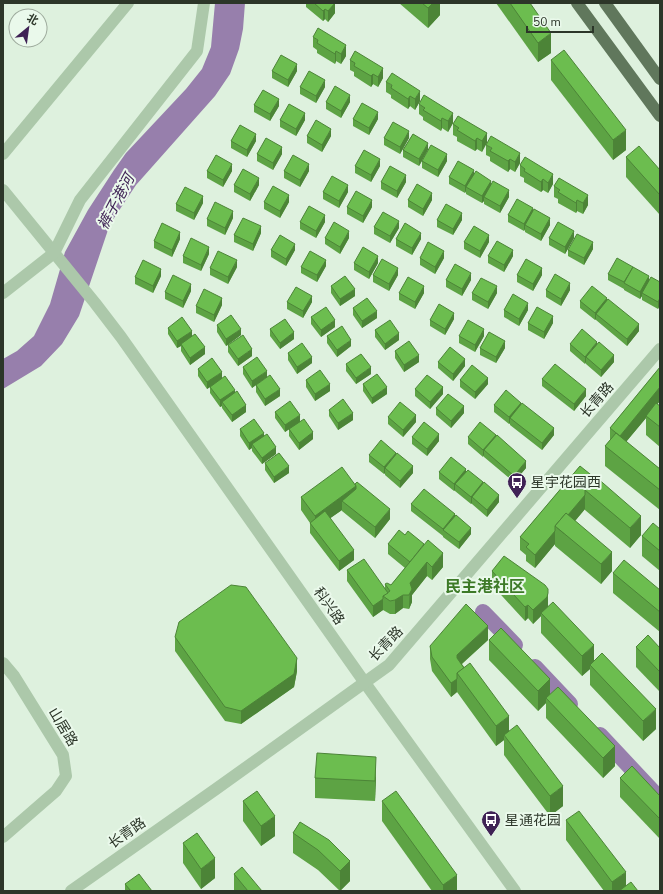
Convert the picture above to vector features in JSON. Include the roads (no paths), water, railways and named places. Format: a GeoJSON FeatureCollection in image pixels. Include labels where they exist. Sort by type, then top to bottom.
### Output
{"type":"FeatureCollection","features":[{"type":"Feature","properties":{"kind":"main road"},"geometry":{"type":"LineString","coordinates":[[577,3],[660,116]]}},
{"type":"Feature","properties":{"kind":"main road"},"geometry":{"type":"LineString","coordinates":[[604,3],[660,79]]}},
{"type":"Feature","properties":{"kind":"street"},"geometry":{"type":"LineString","coordinates":[[3,154],[128,3]]}},
{"type":"Feature","properties":{"kind":"street"},"geometry":{"type":"LineString","coordinates":[[3,293],[57,256],[80,200],[197,51],[204,3]]}},
{"type":"Feature","properties":{"kind":"street","name":"科兴路"},"geometry":{"type":"LineString","coordinates":[[3,190],[121,337],[365,683],[515,891]]}},
{"type":"Feature","properties":{"kind":"street","name":"长青路"},"geometry":{"type":"LineString","coordinates":[[71,891],[216,790],[389,665],[660,349]]}},
{"type":"Feature","properties":{"kind":"street","name":"山居路"},"geometry":{"type":"LineString","coordinates":[[3,663],[14,676],[63,755],[66,776],[56,791],[3,837]]}},
{"type":"Feature","properties":{"kind":"water","name":"裤子港河"},"geometry":{"type":"Polygon","coordinates":[[[215,3],[245,3],[243,29],[239,49],[230,74],[215,96],[136,185],[110,224],[79,316],[62,344],[41,366],[3,389],[3,359],[17,351],[34,336],[50,304],[65,252],[88,210],[126,153],[186,89],[202,69],[211,47],[215,3]]]}},
{"type":"Feature","properties":{"kind":"waterway"},"geometry":{"type":"LineString","coordinates":[[483,612],[515,645]]}},
{"type":"Feature","properties":{"kind":"waterway"},"geometry":{"type":"LineString","coordinates":[[535,667],[570,704]]}},
{"type":"Feature","properties":{"kind":"waterway"},"geometry":{"type":"LineString","coordinates":[[600,735],[660,799]]}},
{"type":"Feature","properties":{"kind":"place","name":"星宇花园西"},"geometry":{"type":"Point","coordinates":[517,499]}},
{"type":"Feature","properties":{"kind":"place","name":"星通花园"},"geometry":{"type":"Point","coordinates":[491,837]}},
{"type":"Feature","properties":{"kind":"district","name":"民主港社区"},"geometry":{"type":"Point","coordinates":[485,587]}}]}
